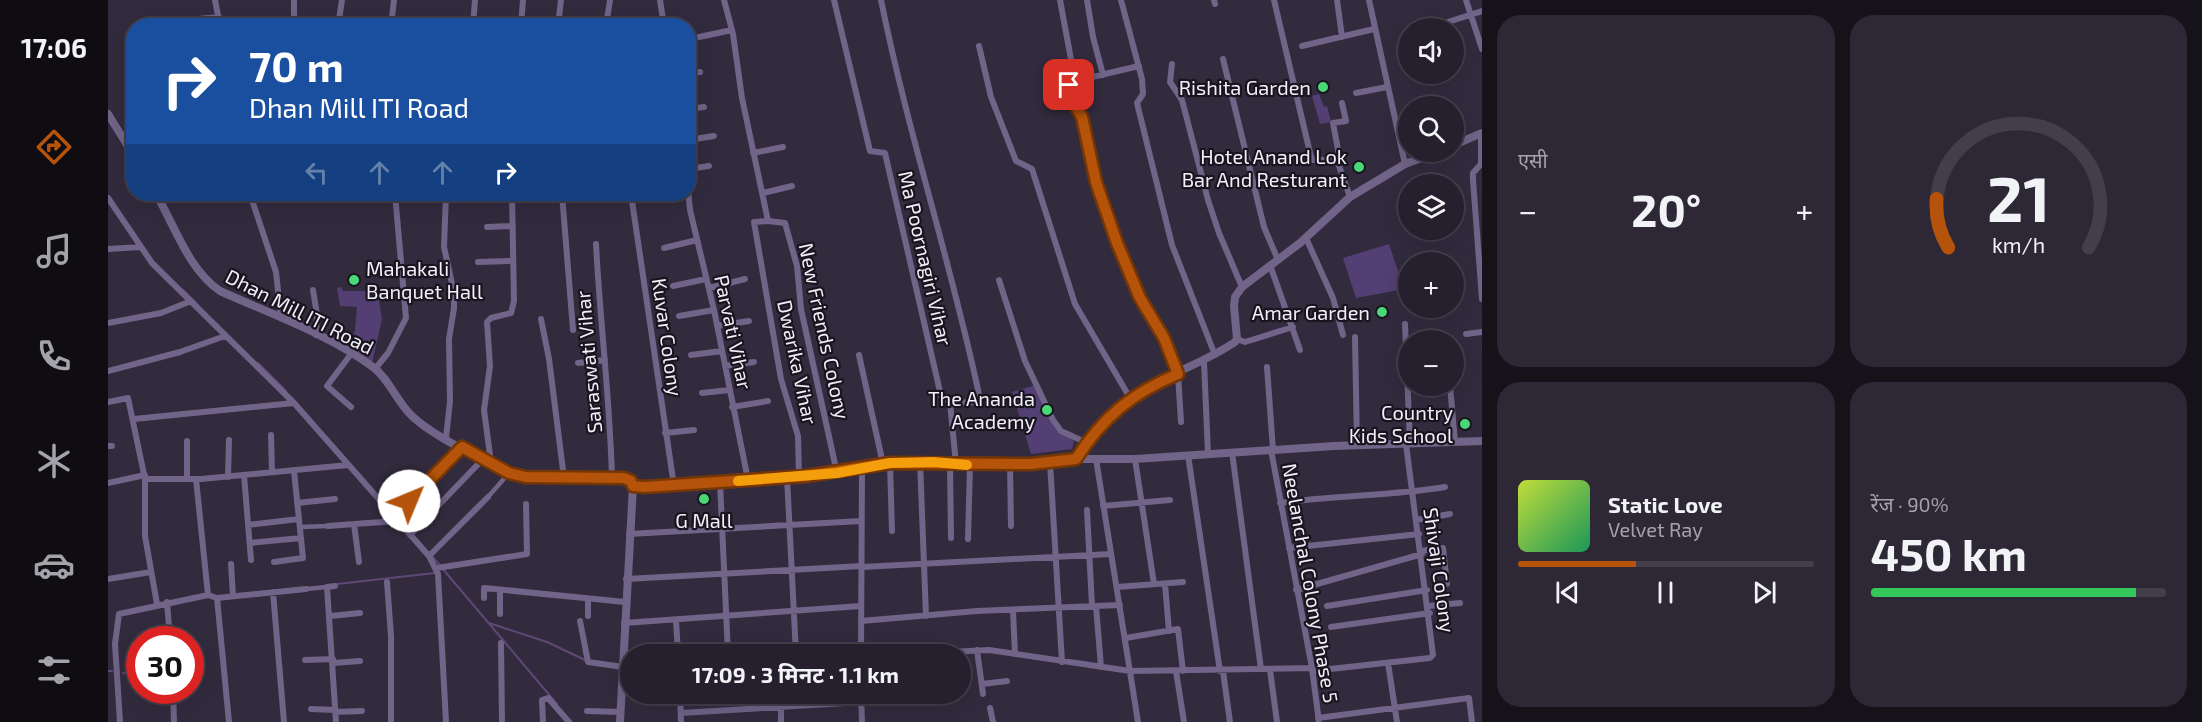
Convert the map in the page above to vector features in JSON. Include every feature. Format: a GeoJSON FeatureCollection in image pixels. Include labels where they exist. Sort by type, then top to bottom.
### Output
{"type":"FeatureCollection","features":[{"type":"Feature","properties":{"kind":"street"},"geometry":{"type":"LineString","coordinates":[[208,18],[219,17],[215,0]]}},
{"type":"Feature","properties":{"kind":"street"},"geometry":{"type":"LineString","coordinates":[[294,0],[294,18]]}},
{"type":"Feature","properties":{"kind":"street"},"geometry":{"type":"LineString","coordinates":[[339,18],[342,0]]}},
{"type":"Feature","properties":{"kind":"street"},"geometry":{"type":"LineString","coordinates":[[392,18],[394,0]]}},
{"type":"Feature","properties":{"kind":"street"},"geometry":{"type":"LineString","coordinates":[[474,18],[475,0]]}},
{"type":"Feature","properties":{"kind":"street"},"geometry":{"type":"LineString","coordinates":[[522,18],[523,0]]}},
{"type":"Feature","properties":{"kind":"street"},"geometry":{"type":"LineString","coordinates":[[559,18],[561,0]]}},
{"type":"Feature","properties":{"kind":"street"},"geometry":{"type":"LineString","coordinates":[[607,18],[610,0]]}},
{"type":"Feature","properties":{"kind":"street"},"geometry":{"type":"LineString","coordinates":[[660,0],[663,18]]}},
{"type":"Feature","properties":{"kind":"street"},"geometry":{"type":"LineString","coordinates":[[724,0],[732,30],[753,153],[768,221]]}},
{"type":"Feature","properties":{"kind":"street","name":"Ma Poornagiri Vihar"},"geometry":{"type":"LineString","coordinates":[[834,0],[870,151],[885,153],[941,396],[950,403],[953,464],[951,538]]}},
{"type":"Feature","properties":{"kind":"street"},"geometry":{"type":"LineString","coordinates":[[881,0],[897,78],[960,310],[980,399],[977,402],[950,403]]}},
{"type":"Feature","properties":{"kind":"street"},"geometry":{"type":"LineString","coordinates":[[1060,0],[1075,81]]}},
{"type":"Feature","properties":{"kind":"street"},"geometry":{"type":"LineString","coordinates":[[1087,0],[1093,37],[1103,75]]}},
{"type":"Feature","properties":{"kind":"street"},"geometry":{"type":"LineString","coordinates":[[1121,0],[1138,66],[1143,94],[1137,103],[1153,175],[1179,267],[1215,355]]}},
{"type":"Feature","properties":{"kind":"street"},"geometry":{"type":"LineString","coordinates":[[1274,0],[1311,157],[1317,161],[1336,160]]}},
{"type":"Feature","properties":{"kind":"street"},"geometry":{"type":"LineString","coordinates":[[1337,0],[1342,37]]}},
{"type":"Feature","properties":{"kind":"street"},"geometry":{"type":"LineString","coordinates":[[1369,0],[1405,164]]}},
{"type":"Feature","properties":{"kind":"street"},"geometry":{"type":"LineString","coordinates":[[1466,0],[1482,49]]}},
{"type":"Feature","properties":{"kind":"street"},"geometry":{"type":"LineString","coordinates":[[1461,18],[1482,11]]}},
{"type":"Feature","properties":{"kind":"street"},"geometry":{"type":"LineString","coordinates":[[1302,46],[1374,29]]}},
{"type":"Feature","properties":{"kind":"street"},"geometry":{"type":"LineString","coordinates":[[699,37],[732,30]]}},
{"type":"Feature","properties":{"kind":"street"},"geometry":{"type":"LineString","coordinates":[[979,46],[991,97],[1016,161],[1032,169],[1075,304],[1130,398]]}},
{"type":"Feature","properties":{"kind":"street"},"geometry":{"type":"LineString","coordinates":[[1223,59],[1264,227],[1300,350]]}},
{"type":"Feature","properties":{"kind":"street"},"geometry":{"type":"LineString","coordinates":[[1172,64],[1170,82],[1182,100],[1218,233],[1242,287]]}},
{"type":"Feature","properties":{"kind":"street"},"geometry":{"type":"LineString","coordinates":[[1138,66],[1075,81],[1069,85],[1068,93],[1082,117],[1104,207],[1131,280],[1164,338],[1178,374],[1181,422]]}},
{"type":"Feature","properties":{"kind":"street"},"geometry":{"type":"LineString","coordinates":[[696,72],[700,72]]}},
{"type":"Feature","properties":{"kind":"street"},"geometry":{"type":"LineString","coordinates":[[1356,93],[1387,87]]}},
{"type":"Feature","properties":{"kind":"street"},"geometry":{"type":"LineString","coordinates":[[1336,160],[1339,155],[1333,123],[1346,121],[1342,103]]}},
{"type":"Feature","properties":{"kind":"street"},"geometry":{"type":"LineString","coordinates":[[696,108],[704,107]]}},
{"type":"Feature","properties":{"kind":"street"},"geometry":{"type":"LineString","coordinates":[[108,114],[126,143]]}},
{"type":"Feature","properties":{"kind":"street"},"geometry":{"type":"LineString","coordinates":[[1464,141],[1481,133],[1481,164],[1473,173],[1482,299]]}},
{"type":"Feature","properties":{"kind":"street"},"geometry":{"type":"LineString","coordinates":[[696,139],[714,136]]}},
{"type":"Feature","properties":{"kind":"street"},"geometry":{"type":"LineString","coordinates":[[753,153],[783,147]]}},
{"type":"Feature","properties":{"kind":"street"},"geometry":{"type":"LineString","coordinates":[[1336,160],[1350,197]]}},
{"type":"Feature","properties":{"kind":"street"},"geometry":{"type":"LineString","coordinates":[[1237,339],[1234,306],[1235,297],[1242,287],[1306,238],[1350,197],[1410,162]]}},
{"type":"Feature","properties":{"kind":"street"},"geometry":{"type":"LineString","coordinates":[[696,168],[709,166]]}},
{"type":"Feature","properties":{"kind":"street"},"geometry":{"type":"LineString","coordinates":[[763,193],[792,186]]}},
{"type":"Feature","properties":{"kind":"street"},"geometry":{"type":"LineString","coordinates":[[108,198],[152,263],[294,403],[440,567],[446,722]]}},
{"type":"Feature","properties":{"kind":"street","name":"Dhan Mill ITI Road"},"geometry":{"type":"LineString","coordinates":[[160,201],[195,266],[208,283],[316,335],[375,369],[411,416],[446,438],[509,473],[526,477],[624,478],[631,481],[633,486]]}},
{"type":"Feature","properties":{"kind":"street"},"geometry":{"type":"LineString","coordinates":[[252,201],[276,272],[281,319]]}},
{"type":"Feature","properties":{"kind":"street"},"geometry":{"type":"LineString","coordinates":[[375,369],[388,353],[406,318],[396,201]]}},
{"type":"Feature","properties":{"kind":"street"},"geometry":{"type":"LineString","coordinates":[[446,201],[444,247],[454,293],[449,339],[450,401],[446,438]]}},
{"type":"Feature","properties":{"kind":"street"},"geometry":{"type":"LineString","coordinates":[[411,534],[488,460],[484,410],[490,366],[487,322],[491,318],[511,313],[514,301],[511,261],[512,201]]}},
{"type":"Feature","properties":{"kind":"street"},"geometry":{"type":"LineString","coordinates":[[563,201],[573,330]]}},
{"type":"Feature","properties":{"kind":"street","name":"Kuvar Colony"},"geometry":{"type":"LineString","coordinates":[[632,201],[674,486]]}},
{"type":"Feature","properties":{"kind":"street","name":"Parvati Vihar"},"geometry":{"type":"LineString","coordinates":[[690,201],[748,480]]}},
{"type":"Feature","properties":{"kind":"street","name":"Dwarika Vihar"},"geometry":{"type":"LineString","coordinates":[[768,221],[754,222],[781,379],[798,436],[799,476]]}},
{"type":"Feature","properties":{"kind":"street","name":"New Friends Colony"},"geometry":{"type":"LineString","coordinates":[[768,221],[785,223],[797,266],[801,309],[837,473]]}},
{"type":"Feature","properties":{"kind":"street"},"geometry":{"type":"LineString","coordinates":[[487,227],[513,226]]}},
{"type":"Feature","properties":{"kind":"street"},"geometry":{"type":"LineString","coordinates":[[1306,238],[1333,298],[1343,335]]}},
{"type":"Feature","properties":{"kind":"street"},"geometry":{"type":"LineString","coordinates":[[664,248],[697,240]]}},
{"type":"Feature","properties":{"kind":"street","name":"Saraswati Vihar"},"geometry":{"type":"LineString","coordinates":[[596,244],[612,478]]}},
{"type":"Feature","properties":{"kind":"street"},"geometry":{"type":"LineString","coordinates":[[108,249],[141,247]]}},
{"type":"Feature","properties":{"kind":"street"},"geometry":{"type":"LineString","coordinates":[[478,262],[511,261]]}},
{"type":"Feature","properties":{"kind":"street"},"geometry":{"type":"LineString","coordinates":[[673,286],[706,279]]}},
{"type":"Feature","properties":{"kind":"street"},"geometry":{"type":"LineString","coordinates":[[709,288],[745,279]]}},
{"type":"Feature","properties":{"kind":"street"},"geometry":{"type":"LineString","coordinates":[[999,280],[1025,361],[1053,420],[1060,431],[1087,442]]}},
{"type":"Feature","properties":{"kind":"street"},"geometry":{"type":"LineString","coordinates":[[313,290],[317,315],[316,335]]}},
{"type":"Feature","properties":{"kind":"street"},"geometry":{"type":"LineString","coordinates":[[108,323],[161,313],[191,301]]}},
{"type":"Feature","properties":{"kind":"street"},"geometry":{"type":"LineString","coordinates":[[680,316],[714,310]]}},
{"type":"Feature","properties":{"kind":"street"},"geometry":{"type":"LineString","coordinates":[[541,319],[549,359],[564,478]]}},
{"type":"Feature","properties":{"kind":"street"},"geometry":{"type":"LineString","coordinates":[[717,326],[748,321]]}},
{"type":"Feature","properties":{"kind":"street","name":"Shivaji Colony"},"geometry":{"type":"LineString","coordinates":[[1389,663],[1430,658],[1433,655],[1408,443],[1405,324]]}},
{"type":"Feature","properties":{"kind":"street"},"geometry":{"type":"LineString","coordinates":[[1237,339],[1245,342],[1293,327]]}},
{"type":"Feature","properties":{"kind":"street"},"geometry":{"type":"LineString","coordinates":[[1466,334],[1482,332]]}},
{"type":"Feature","properties":{"kind":"street"},"geometry":{"type":"LineString","coordinates":[[108,371],[180,352],[225,336]]}},
{"type":"Feature","properties":{"kind":"street"},"geometry":{"type":"LineString","coordinates":[[1355,337],[1357,445]]}},
{"type":"Feature","properties":{"kind":"street"},"geometry":{"type":"LineString","coordinates":[[1076,459],[1087,442],[1130,398],[1146,387],[1204,362],[1237,339]]}},
{"type":"Feature","properties":{"kind":"street"},"geometry":{"type":"LineString","coordinates":[[691,355],[722,351]]}},
{"type":"Feature","properties":{"kind":"street"},"geometry":{"type":"LineString","coordinates":[[351,354],[327,386],[351,406]]}},
{"type":"Feature","properties":{"kind":"street"},"geometry":{"type":"LineString","coordinates":[[859,355],[887,464],[892,531]]}},
{"type":"Feature","properties":{"kind":"street"},"geometry":{"type":"LineString","coordinates":[[578,363],[605,360]]}},
{"type":"Feature","properties":{"kind":"street"},"geometry":{"type":"LineString","coordinates":[[725,366],[754,362]]}},
{"type":"Feature","properties":{"kind":"street"},"geometry":{"type":"LineString","coordinates":[[1204,362],[1208,454]]}},
{"type":"Feature","properties":{"kind":"street","name":"Neelanchal Colony Phase 5"},"geometry":{"type":"LineString","coordinates":[[1267,367],[1272,450],[1312,669],[1318,720]]}},
{"type":"Feature","properties":{"kind":"street"},"geometry":{"type":"LineString","coordinates":[[702,393],[729,390]]}},
{"type":"Feature","properties":{"kind":"street"},"geometry":{"type":"LineString","coordinates":[[1451,396],[1455,442]]}},
{"type":"Feature","properties":{"kind":"street"},"geometry":{"type":"LineString","coordinates":[[108,402],[128,398],[134,419],[145,477],[145,536],[157,604]]}},
{"type":"Feature","properties":{"kind":"street"},"geometry":{"type":"LineString","coordinates":[[732,407],[768,401]]}},
{"type":"Feature","properties":{"kind":"street"},"geometry":{"type":"LineString","coordinates":[[134,419],[294,403]]}},
{"type":"Feature","properties":{"kind":"street"},"geometry":{"type":"LineString","coordinates":[[665,433],[694,429]]}},
{"type":"Feature","properties":{"kind":"street"},"geometry":{"type":"LineString","coordinates":[[271,435],[272,472]]}},
{"type":"Feature","properties":{"kind":"street"},"geometry":{"type":"LineString","coordinates":[[228,477],[229,440]]}},
{"type":"Feature","properties":{"kind":"street"},"geometry":{"type":"LineString","coordinates":[[187,441],[188,479]]}},
{"type":"Feature","properties":{"kind":"street"},"geometry":{"type":"LineString","coordinates":[[624,644],[626,579],[633,486],[674,486],[837,473],[920,461],[970,465],[1010,464],[1076,459],[1135,459],[1357,445],[1482,441]]}},
{"type":"Feature","properties":{"kind":"street"},"geometry":{"type":"LineString","coordinates":[[300,527],[354,524],[395,517],[462,447]]}},
{"type":"Feature","properties":{"kind":"street"},"geometry":{"type":"LineString","coordinates":[[1232,452],[1262,669]]}},
{"type":"Feature","properties":{"kind":"street"},"geometry":{"type":"LineString","coordinates":[[1188,455],[1230,722]]}},
{"type":"Feature","properties":{"kind":"street"},"geometry":{"type":"LineString","coordinates":[[1096,459],[1138,722]]}},
{"type":"Feature","properties":{"kind":"street"},"geometry":{"type":"LineString","coordinates":[[1135,459],[1154,584]]}},
{"type":"Feature","properties":{"kind":"street"},"geometry":{"type":"LineString","coordinates":[[920,461],[926,616]]}},
{"type":"Feature","properties":{"kind":"street"},"geometry":{"type":"LineString","coordinates":[[1050,462],[1062,662]]}},
{"type":"Feature","properties":{"kind":"street"},"geometry":{"type":"LineString","coordinates":[[1010,464],[1011,526]]}},
{"type":"Feature","properties":{"kind":"street"},"geometry":{"type":"LineString","coordinates":[[108,483],[145,477],[196,479],[348,465]]}},
{"type":"Feature","properties":{"kind":"street"},"geometry":{"type":"LineString","coordinates":[[968,538],[970,465]]}},
{"type":"Feature","properties":{"kind":"street"},"geometry":{"type":"LineString","coordinates":[[861,644],[862,469]]}},
{"type":"Feature","properties":{"kind":"street"},"geometry":{"type":"LineString","coordinates":[[274,562],[303,558],[294,471]]}},
{"type":"Feature","properties":{"kind":"street"},"geometry":{"type":"LineString","coordinates":[[430,555],[509,473]]}},
{"type":"Feature","properties":{"kind":"street"},"geometry":{"type":"LineString","coordinates":[[244,475],[251,560]]}},
{"type":"Feature","properties":{"kind":"street"},"geometry":{"type":"LineString","coordinates":[[787,477],[795,644]]}},
{"type":"Feature","properties":{"kind":"street"},"geometry":{"type":"LineString","coordinates":[[196,479],[208,596]]}},
{"type":"Feature","properties":{"kind":"street"},"geometry":{"type":"LineString","coordinates":[[720,482],[727,644]]}},
{"type":"Feature","properties":{"kind":"street"},"geometry":{"type":"LineString","coordinates":[[1280,503],[1339,496],[1413,492],[1445,487]]}},
{"type":"Feature","properties":{"kind":"street"},"geometry":{"type":"LineString","coordinates":[[297,502],[335,499]]}},
{"type":"Feature","properties":{"kind":"street"},"geometry":{"type":"LineString","coordinates":[[1103,506],[1170,500]]}},
{"type":"Feature","properties":{"kind":"street"},"geometry":{"type":"LineString","coordinates":[[440,567],[527,554],[526,504]]}},
{"type":"Feature","properties":{"kind":"street"},"geometry":{"type":"LineString","coordinates":[[1087,510],[1089,555],[1101,667]]}},
{"type":"Feature","properties":{"kind":"street"},"geometry":{"type":"LineString","coordinates":[[1416,520],[1450,514]]}},
{"type":"Feature","properties":{"kind":"street"},"geometry":{"type":"LineString","coordinates":[[248,525],[299,519]]}},
{"type":"Feature","properties":{"kind":"street"},"geometry":{"type":"LineString","coordinates":[[629,534],[861,521]]}},
{"type":"Feature","properties":{"kind":"street"},"geometry":{"type":"LineString","coordinates":[[354,524],[359,562]]}},
{"type":"Feature","properties":{"kind":"street"},"geometry":{"type":"LineString","coordinates":[[1289,548],[1419,534]]}},
{"type":"Feature","properties":{"kind":"street"},"geometry":{"type":"LineString","coordinates":[[250,543],[301,538]]}},
{"type":"Feature","properties":{"kind":"street"},"geometry":{"type":"LineString","coordinates":[[1296,590],[1443,548],[1447,584]]}},
{"type":"Feature","properties":{"kind":"street"},"geometry":{"type":"LineString","coordinates":[[626,579],[792,568],[923,565],[1111,554]]}},
{"type":"Feature","properties":{"kind":"street"},"geometry":{"type":"LineString","coordinates":[[231,564],[233,596]]}},
{"type":"Feature","properties":{"kind":"street"},"geometry":{"type":"LineString","coordinates":[[108,579],[151,572]]}},
{"type":"Feature","properties":{"kind":"street"},"geometry":{"type":"LineString","coordinates":[[387,582],[391,636],[391,722]]}},
{"type":"Feature","properties":{"kind":"street"},"geometry":{"type":"LineString","coordinates":[[1117,588],[1183,582]]}},
{"type":"Feature","properties":{"kind":"street"},"geometry":{"type":"LineString","coordinates":[[1165,584],[1169,631]]}},
{"type":"Feature","properties":{"kind":"street"},"geometry":{"type":"LineString","coordinates":[[120,722],[115,644],[119,614],[157,604],[208,596],[217,598],[331,587],[330,616],[336,722]]}},
{"type":"Feature","properties":{"kind":"street"},"geometry":{"type":"LineString","coordinates":[[484,598],[484,588],[625,602]]}},
{"type":"Feature","properties":{"kind":"street"},"geometry":{"type":"LineString","coordinates":[[1327,606],[1427,590]]}},
{"type":"Feature","properties":{"kind":"street"},"geometry":{"type":"LineString","coordinates":[[500,591],[500,614]]}},
{"type":"Feature","properties":{"kind":"street"},"geometry":{"type":"LineString","coordinates":[[273,592],[284,722]]}},
{"type":"Feature","properties":{"kind":"street"},"geometry":{"type":"LineString","coordinates":[[217,598],[229,722]]}},
{"type":"Feature","properties":{"kind":"street"},"geometry":{"type":"LineString","coordinates":[[588,600],[588,616]]}},
{"type":"Feature","properties":{"kind":"street"},"geometry":{"type":"LineString","coordinates":[[167,602],[169,626]]}},
{"type":"Feature","properties":{"kind":"street"},"geometry":{"type":"LineString","coordinates":[[1331,627],[1460,603]]}},
{"type":"Feature","properties":{"kind":"street"},"geometry":{"type":"LineString","coordinates":[[861,621],[1120,605]]}},
{"type":"Feature","properties":{"kind":"street"},"geometry":{"type":"LineString","coordinates":[[624,623],[861,606]]}},
{"type":"Feature","properties":{"kind":"street"},"geometry":{"type":"LineString","coordinates":[[1013,611],[1015,654]]}},
{"type":"Feature","properties":{"kind":"street"},"geometry":{"type":"LineString","coordinates":[[330,616],[360,613]]}},
{"type":"Feature","properties":{"kind":"street"},"geometry":{"type":"LineString","coordinates":[[676,620],[677,644]]}},
{"type":"Feature","properties":{"kind":"street"},"geometry":{"type":"LineString","coordinates":[[580,621],[588,662],[620,668]]}},
{"type":"Feature","properties":{"kind":"street"},"geometry":{"type":"LineString","coordinates":[[1126,638],[1178,629],[1184,722]]}},
{"type":"Feature","properties":{"kind":"street"},"geometry":{"type":"LineString","coordinates":[[501,643],[502,722]]}},
{"type":"Feature","properties":{"kind":"street"},"geometry":{"type":"LineString","coordinates":[[971,650],[1015,654],[1130,671],[1312,669],[1389,663],[1397,722]]}},
{"type":"Feature","properties":{"kind":"street"},"geometry":{"type":"LineString","coordinates":[[977,650],[983,694]]}},
{"type":"Feature","properties":{"kind":"street"},"geometry":{"type":"LineString","coordinates":[[305,660],[360,661]]}},
{"type":"Feature","properties":{"kind":"street"},"geometry":{"type":"LineString","coordinates":[[1270,670],[1277,722]]}},
{"type":"Feature","properties":{"kind":"street"},"geometry":{"type":"LineString","coordinates":[[982,684],[1007,681]]}},
{"type":"Feature","properties":{"kind":"street"},"geometry":{"type":"LineString","coordinates":[[543,722],[542,700],[548,698],[568,721]]}},
{"type":"Feature","properties":{"kind":"street"},"geometry":{"type":"LineString","coordinates":[[1318,720],[1469,698],[1472,722]]}},
{"type":"Feature","properties":{"kind":"street"},"geometry":{"type":"LineString","coordinates":[[173,704],[174,722]]}},
{"type":"Feature","properties":{"kind":"street"},"geometry":{"type":"LineString","coordinates":[[620,722],[622,704]]}},
{"type":"Feature","properties":{"kind":"street"},"geometry":{"type":"LineString","coordinates":[[681,704],[681,722]]}},
{"type":"Feature","properties":{"kind":"street"},"geometry":{"type":"LineString","coordinates":[[681,713],[835,704]]}},
{"type":"Feature","properties":{"kind":"street"},"geometry":{"type":"LineString","coordinates":[[862,704],[862,722]]}},
{"type":"Feature","properties":{"kind":"street"},"geometry":{"type":"LineString","coordinates":[[781,708],[781,722]]}},
{"type":"Feature","properties":{"kind":"street"},"geometry":{"type":"LineString","coordinates":[[990,708],[993,722]]}},
{"type":"Feature","properties":{"kind":"street"},"geometry":{"type":"LineString","coordinates":[[311,709],[362,711]]}},
{"type":"Feature","properties":{"kind":"street"},"geometry":{"type":"LineString","coordinates":[[587,711],[621,712]]}},
{"type":"Feature","properties":{"kind":"shaded area"},"geometry":{"type":"Polygon","coordinates":[[[1319,94],[1324,107],[1327,106],[1331,122],[1320,124],[1312,96],[1319,94]]]}},
{"type":"Feature","properties":{"kind":"shaded area"},"geometry":{"type":"Polygon","coordinates":[[[1389,244],[1398,271],[1398,290],[1356,298],[1343,258],[1389,244]]]}},
{"type":"Feature","properties":{"kind":"shaded area"},"geometry":{"type":"Polygon","coordinates":[[[341,287],[343,291],[373,291],[377,288],[382,319],[372,363],[349,348],[355,330],[357,307],[340,306],[337,288],[341,287]]]}},
{"type":"Feature","properties":{"kind":"shaded area"},"geometry":{"type":"Polygon","coordinates":[[[1036,385],[1053,425],[1074,441],[1072,449],[1031,454],[1012,392],[1036,385]]]}},
{"type":"Feature","properties":{"kind":"waterway"},"geometry":{"type":"LineString","coordinates":[[183,290],[198,305]]}},
{"type":"Feature","properties":{"kind":"waterway"},"geometry":{"type":"LineString","coordinates":[[258,363],[286,391]]}},
{"type":"Feature","properties":{"kind":"waterway"},"geometry":{"type":"LineString","coordinates":[[431,555],[557,704]]}},
{"type":"Feature","properties":{"kind":"waterway"},"geometry":{"type":"LineString","coordinates":[[337,584],[435,573]]}},
{"type":"Feature","properties":{"kind":"waterway"},"geometry":{"type":"LineString","coordinates":[[489,623],[547,642],[585,660]]}},
{"type":"Feature","properties":{"kind":"slow traffic"},"geometry":{"type":"LineString","coordinates":[[738,481],[837,473],[890,463],[920,461],[967,465]]}},
{"type":"Feature","properties":{"kind":"place","name":"Rishita Garden"},"geometry":{"type":"Point","coordinates":[1323,87]}},
{"type":"Feature","properties":{"kind":"place","name":"Hotel Anand Lok Bar And Resturant"},"geometry":{"type":"Point","coordinates":[1359,167]}},
{"type":"Feature","properties":{"kind":"place","name":"Mahakali Banquet Hall"},"geometry":{"type":"Point","coordinates":[354,280]}},
{"type":"Feature","properties":{"kind":"place","name":"Amar Garden"},"geometry":{"type":"Point","coordinates":[1382,312]}},
{"type":"Feature","properties":{"kind":"place","name":"The Ananda Academy"},"geometry":{"type":"Point","coordinates":[1047,410]}},
{"type":"Feature","properties":{"kind":"place","name":"Country Kids School"},"geometry":{"type":"Point","coordinates":[1465,424]}},
{"type":"Feature","properties":{"kind":"place","name":"G Mall"},"geometry":{"type":"Point","coordinates":[704,499]}},
{"type":"Feature","properties":{"kind":"route"},"geometry":{"type":"LineString","coordinates":[[409,501],[462,447],[509,473],[526,477],[624,478],[631,481],[633,486],[645,487],[806,476],[890,463],[920,461],[970,465],[1031,464],[1076,459],[1090,437],[1127,401],[1146,387],[1178,374],[1164,338],[1131,280],[1117,243],[1096,182],[1082,117],[1071,99],[1069,85]]}}]}
